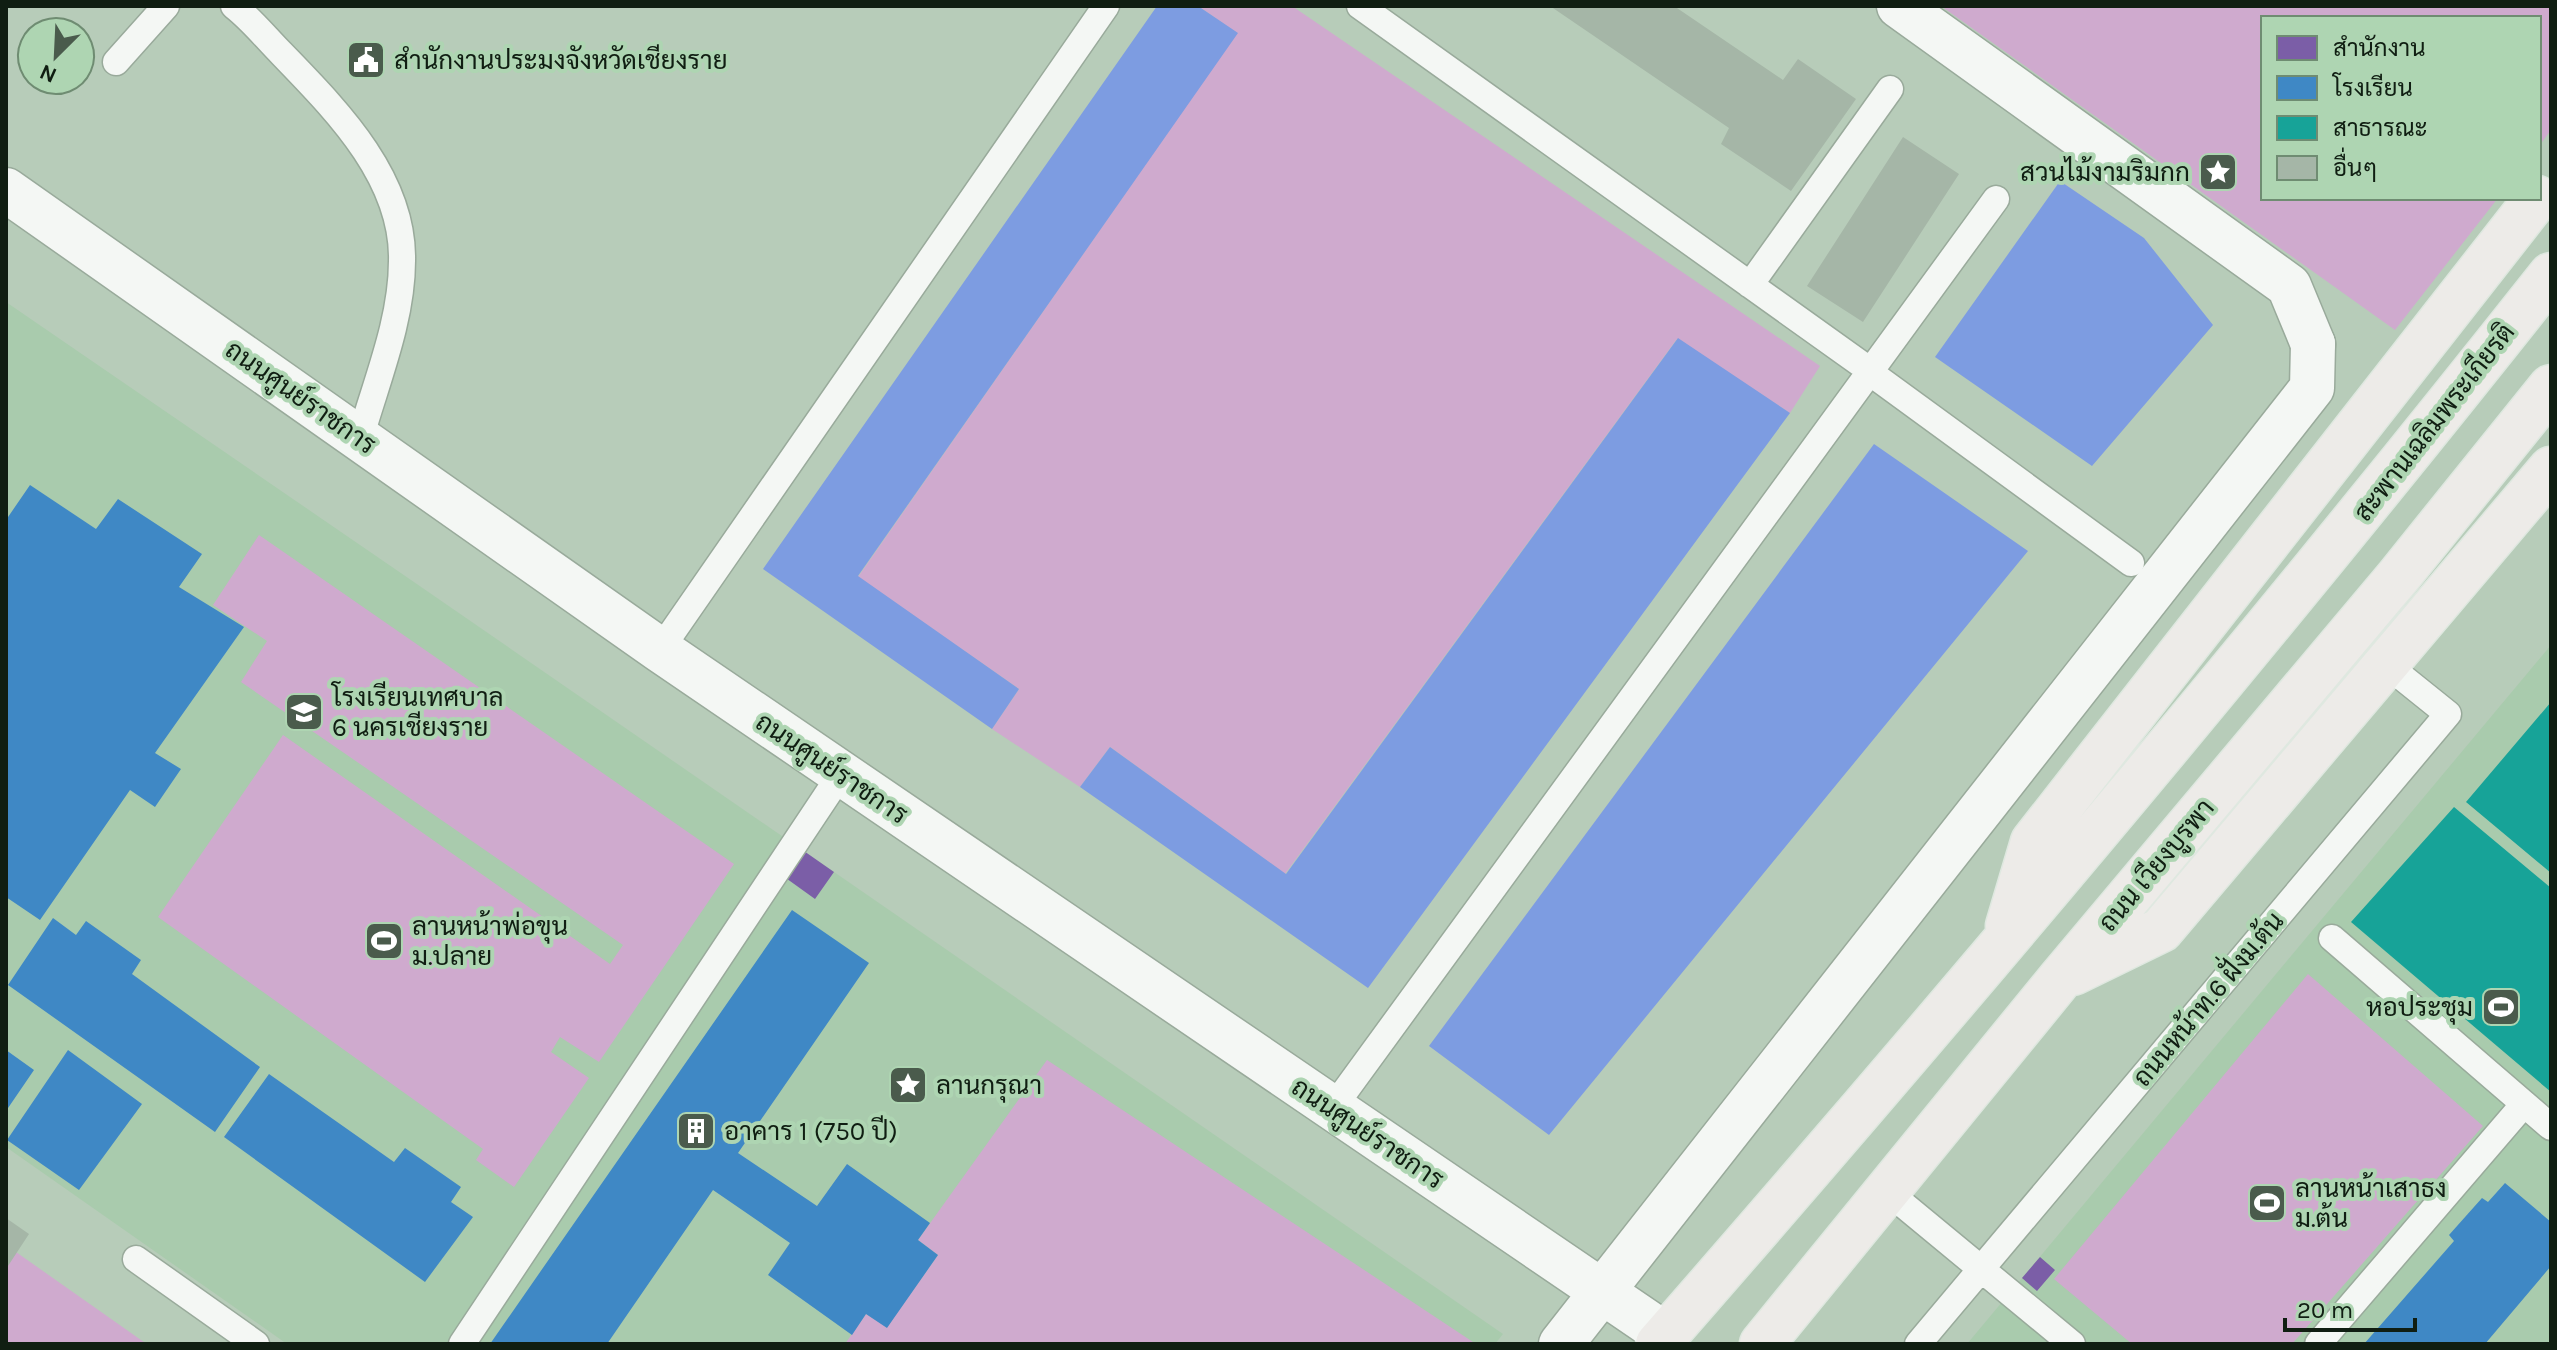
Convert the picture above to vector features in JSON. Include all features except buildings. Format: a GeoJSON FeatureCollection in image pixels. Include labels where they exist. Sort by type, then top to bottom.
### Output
{"type":"FeatureCollection","features":[{"type":"Feature","properties":{"kind":"main road"},"geometry":{"type":"LineString","coordinates":[[1662,1339],[2003,943],[2033,842],[2536,200]]}},
{"type":"Feature","properties":{"kind":"main road","name":"สะพานเฉลิมพระเกียรติ"},"geometry":{"type":"LineString","coordinates":[[2003,943],[2348,532],[2551,275]]}},
{"type":"Feature","properties":{"kind":"main road","name":"ถนน เวียงบูรพา"},"geometry":{"type":"LineString","coordinates":[[1762,1344],[2060,979],[2398,577],[2551,387]]}},
{"type":"Feature","properties":{"kind":"main road"},"geometry":{"type":"LineString","coordinates":[[2060,979],[2161,930],[2551,469]]}},
{"type":"Feature","properties":{"kind":"street"},"geometry":{"type":"LineString","coordinates":[[1561,1344],[2312,388],[2313,344],[2289,286],[1899,6]]}},
{"type":"Feature","properties":{"kind":"street","name":"ถนนศูนย์ราชการ"},"geometry":{"type":"LineString","coordinates":[[6,190],[660,650],[1603,1292],[1662,1339]]}},
{"type":"Feature","properties":{"kind":"lane"},"geometry":{"type":"LineString","coordinates":[[116,62],[166,6]]}},
{"type":"Feature","properties":{"kind":"lane"},"geometry":{"type":"LineString","coordinates":[[234,6],[344,119],[378,174],[395,216],[403,258],[399,302],[360,439]]}},
{"type":"Feature","properties":{"kind":"lane"},"geometry":{"type":"LineString","coordinates":[[660,650],[1106,6]]}},
{"type":"Feature","properties":{"kind":"lane"},"geometry":{"type":"LineString","coordinates":[[1360,6],[1868,370],[2131,563]]}},
{"type":"Feature","properties":{"kind":"lane"},"geometry":{"type":"LineString","coordinates":[[1750,285],[1890,89]]}},
{"type":"Feature","properties":{"kind":"lane"},"geometry":{"type":"LineString","coordinates":[[1332,1109],[1868,370],[1996,199]]}},
{"type":"Feature","properties":{"kind":"lane","name":"ถนนหน้าท.6 ฝั่งม.ต้น"},"geometry":{"type":"LineString","coordinates":[[1918,1344],[2448,714],[2387,665]]}},
{"type":"Feature","properties":{"kind":"lane"},"geometry":{"type":"LineString","coordinates":[[462,1344],[841,774]]}},
{"type":"Feature","properties":{"kind":"lane"},"geometry":{"type":"LineString","coordinates":[[2332,938],[2551,1127]]}},
{"type":"Feature","properties":{"kind":"lane"},"geometry":{"type":"LineString","coordinates":[[2318,1344],[2524,1104]]}},
{"type":"Feature","properties":{"kind":"lane"},"geometry":{"type":"LineString","coordinates":[[1888,1192],[2072,1344]]}},
{"type":"Feature","properties":{"kind":"lane"},"geometry":{"type":"LineString","coordinates":[[136,1259],[256,1344]]}},
{"type":"Feature","properties":{"kind":"shaded area"},"geometry":{"type":"Polygon","coordinates":[[[1198,6],[1292,6],[1820,366],[1790,413],[1677,339],[1285,874],[1110,747],[1080,787],[992,729],[1019,689],[858,577],[1237,33],[1198,6]]]}},
{"type":"Feature","properties":{"kind":"shaded area","name":"สวนไม้งามริมกก"},"geometry":{"type":"Polygon","coordinates":[[[1941,6],[2551,6],[2551,130],[2541,143],[2541,16],[2261,16],[2261,200],[2496,200],[2395,330],[1941,6]]]}},
{"type":"Feature","properties":{"kind":"shaded area","name":"โรงเรียนเทศบาล 6 นครเชียงราย"},"geometry":{"type":"Polygon","coordinates":[[[6,302],[1503,1334],[1495,1344],[287,1344],[6,1147],[6,302]]]}},
{"type":"Feature","properties":{"kind":"shaded area"},"geometry":{"type":"Polygon","coordinates":[[[259,535],[734,864],[599,1062],[560,1037],[551,1052],[589,1078],[514,1187],[476,1160],[483,1149],[158,917],[283,735],[610,964],[623,945],[241,682],[267,641],[213,605],[259,535]]]}},
{"type":"Feature","properties":{"kind":"shaded area"},"geometry":{"type":"Polygon","coordinates":[[[2551,645],[2551,1344],[1967,1344],[2286,962],[2551,645]]]}},
{"type":"Feature","properties":{"kind":"shaded area","name":"ลานหน้าเสาธง ม.ต้น"},"geometry":{"type":"Polygon","coordinates":[[[2308,974],[2483,1126],[2292,1344],[2132,1344],[2054,1279],[2308,974]]]}},
{"type":"Feature","properties":{"kind":"shaded area"},"geometry":{"type":"Polygon","coordinates":[[[1047,1060],[1476,1344],[845,1344],[866,1314],[887,1327],[938,1255],[918,1240],[1047,1060]]]}},
{"type":"Feature","properties":{"kind":"shaded area"},"geometry":{"type":"Polygon","coordinates":[[[6,1245],[141,1340],[147,1344],[6,1344],[6,1245]]]}},
{"type":"Feature","properties":{"kind":"water"},"geometry":{"type":"Polygon","coordinates":[[[1157,6],[1198,6],[1238,33],[858,576],[1019,689],[992,729],[763,569],[1157,6]]]}},
{"type":"Feature","properties":{"kind":"water"},"geometry":{"type":"Polygon","coordinates":[[[2060,181],[2144,238],[2213,325],[2092,466],[1935,357],[2060,181]]]}},
{"type":"Feature","properties":{"kind":"water"},"geometry":{"type":"Polygon","coordinates":[[[1678,338],[1790,413],[1368,988],[1080,787],[1110,747],[1286,874],[1678,338]]]}},
{"type":"Feature","properties":{"kind":"water"},"geometry":{"type":"Polygon","coordinates":[[[1874,444],[2028,551],[1549,1135],[1429,1046],[1874,444]]]}},
{"type":"Feature","properties":{"kind":"place","name":"สำนักงานประมงจังหวัดเชียงราย"},"geometry":{"type":"Point","coordinates":[366,60]}},
{"type":"Feature","properties":{"kind":"place","name":"สวนไม้งามริมกก"},"geometry":{"type":"Point","coordinates":[2218,172]}},
{"type":"Feature","properties":{"kind":"place","name":"โรงเรียนเทศบาล 6 นครเชียงราย"},"geometry":{"type":"Point","coordinates":[304,712]}},
{"type":"Feature","properties":{"kind":"place","name":"ลานหน้าพ่อขุน ม.ปลาย"},"geometry":{"type":"Point","coordinates":[384,941]}},
{"type":"Feature","properties":{"kind":"place","name":"หอประชุม"},"geometry":{"type":"Point","coordinates":[2501,1007]}},
{"type":"Feature","properties":{"kind":"place","name":"ลานกรุณา"},"geometry":{"type":"Point","coordinates":[908,1085]}},
{"type":"Feature","properties":{"kind":"place","name":"อาคาร 1 (750 ปี)"},"geometry":{"type":"Point","coordinates":[696,1131]}},
{"type":"Feature","properties":{"kind":"place","name":"ลานหน้าเสาธง ม.ต้น"},"geometry":{"type":"Point","coordinates":[2267,1203]}}]}
